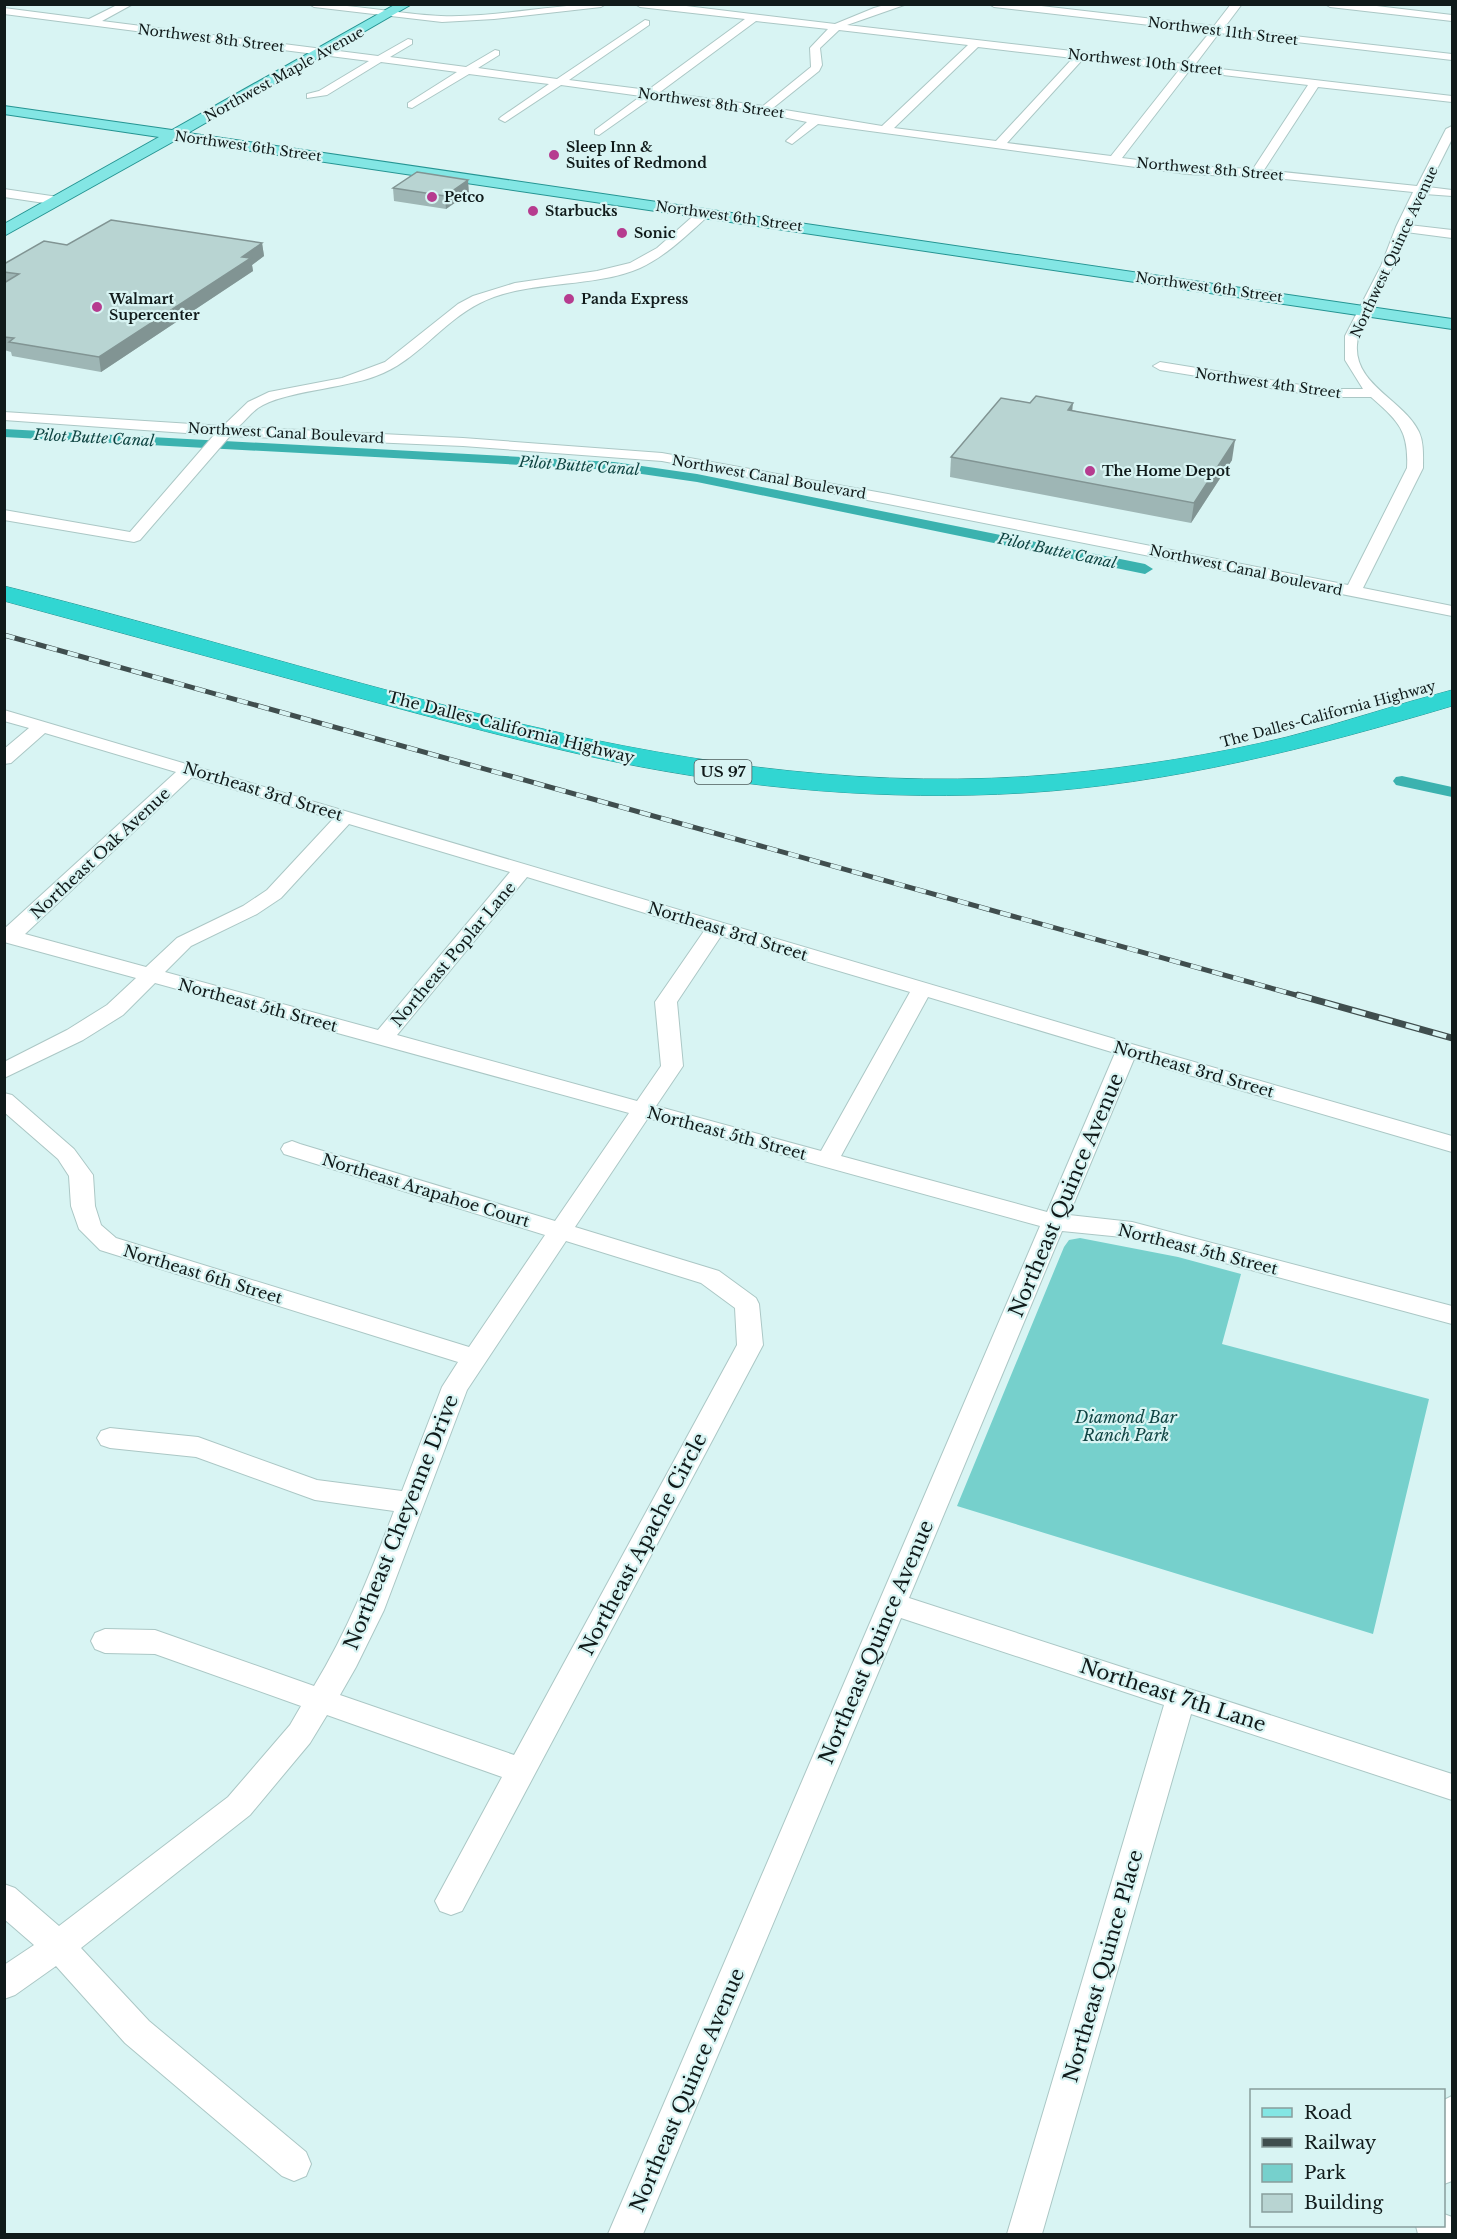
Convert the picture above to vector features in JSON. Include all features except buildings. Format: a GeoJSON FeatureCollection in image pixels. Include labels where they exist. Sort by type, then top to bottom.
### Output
{"type":"FeatureCollection","features":[{"type":"Feature","properties":{"kind":"highway","name":"The Dalles-California Highway"},"geometry":{"type":"LineString","coordinates":[[4,579],[573,729],[667,748],[840,769],[944,772],[1041,768],[1152,755],[1230,741],[1452,682]]}},
{"type":"Feature","properties":{"kind":"highway","name":"The Dalles-California Highway"},"geometry":{"type":"LineString","coordinates":[[4,593],[559,742],[659,762],[745,775],[832,783],[974,786],[1043,783],[1159,770],[1239,756],[1326,735],[1452,698]]}},
{"type":"Feature","properties":{"kind":"highway"},"geometry":{"type":"LineString","coordinates":[[1376,704],[1452,675]]}},
{"type":"Feature","properties":{"kind":"highway"},"geometry":{"type":"LineString","coordinates":[[1239,756],[1331,743],[1452,715]]}},
{"type":"Feature","properties":{"kind":"main road","name":"Northwest Maple Avenue"},"geometry":{"type":"LineString","coordinates":[[4,231],[406,4]]}},
{"type":"Feature","properties":{"kind":"main road","name":"Northwest 6th Street"},"geometry":{"type":"LineString","coordinates":[[4,110],[1452,324]]}},
{"type":"Feature","properties":{"kind":"street"},"geometry":{"type":"LineString","coordinates":[[91,22],[128,4]]}},
{"type":"Feature","properties":{"kind":"street"},"geometry":{"type":"LineString","coordinates":[[314,4],[390,14],[452,18],[601,4]]}},
{"type":"Feature","properties":{"kind":"street","name":"Northwest 10th Street"},"geometry":{"type":"LineString","coordinates":[[640,4],[1452,99]]}},
{"type":"Feature","properties":{"kind":"street"},"geometry":{"type":"LineString","coordinates":[[766,109],[815,69],[817,65],[815,48],[837,27],[853,18],[902,4]]}},
{"type":"Feature","properties":{"kind":"street","name":"Northwest 11th Street"},"geometry":{"type":"LineString","coordinates":[[994,4],[1452,57]]}},
{"type":"Feature","properties":{"kind":"street"},"geometry":{"type":"LineString","coordinates":[[1114,160],[1237,4]]}},
{"type":"Feature","properties":{"kind":"street"},"geometry":{"type":"LineString","coordinates":[[1330,4],[1452,18]]}},
{"type":"Feature","properties":{"kind":"street","name":"Northwest 8th Street"},"geometry":{"type":"LineString","coordinates":[[4,11],[650,93],[766,109],[816,120],[885,130],[1187,170],[1257,172],[1452,193]]}},
{"type":"Feature","properties":{"kind":"street"},"geometry":{"type":"LineString","coordinates":[[599,132],[754,17]]}},
{"type":"Feature","properties":{"kind":"street"},"geometry":{"type":"LineString","coordinates":[[505,119],[645,23]]}},
{"type":"Feature","properties":{"kind":"street"},"geometry":{"type":"LineString","coordinates":[[311,96],[323,93],[408,42]]}},
{"type":"Feature","properties":{"kind":"street"},"geometry":{"type":"LineString","coordinates":[[885,130],[976,43]]}},
{"type":"Feature","properties":{"kind":"street"},"geometry":{"type":"LineString","coordinates":[[412,105],[495,53]]}},
{"type":"Feature","properties":{"kind":"street"},"geometry":{"type":"LineString","coordinates":[[999,145],[1081,55]]}},
{"type":"Feature","properties":{"kind":"street"},"geometry":{"type":"LineString","coordinates":[[1257,172],[1316,82]]}},
{"type":"Feature","properties":{"kind":"street"},"geometry":{"type":"LineString","coordinates":[[792,141],[816,120]]}},
{"type":"Feature","properties":{"kind":"street","name":"Northwest Quince Avenue"},"geometry":{"type":"LineString","coordinates":[[1353,591],[1415,468],[1417,453],[1412,432],[1403,417],[1358,374],[1351,358],[1352,335],[1388,266],[1402,228],[1451,136]]}},
{"type":"Feature","properties":{"kind":"street"},"geometry":{"type":"LineString","coordinates":[[4,193],[58,201]]}},
{"type":"Feature","properties":{"kind":"street"},"geometry":{"type":"LineString","coordinates":[[4,515],[134,537],[211,447],[253,405],[274,395],[345,382],[390,365],[463,307],[478,299],[515,287],[597,275],[634,266],[661,251],[704,213]]}},
{"type":"Feature","properties":{"kind":"street"},"geometry":{"type":"LineString","coordinates":[[1402,228],[1452,234]]}},
{"type":"Feature","properties":{"kind":"street","name":"Northwest 4th Street"},"geometry":{"type":"LineString","coordinates":[[1160,366],[1326,393],[1377,393]]}},
{"type":"Feature","properties":{"kind":"street","name":"Northwest Canal Boulevard"},"geometry":{"type":"LineString","coordinates":[[4,416],[224,433],[486,444],[662,457],[860,493],[1452,611]]}},
{"type":"Feature","properties":{"kind":"street","name":"Northeast 3rd Street"},"geometry":{"type":"LineString","coordinates":[[4,715],[1127,1050],[1452,1144]]}},
{"type":"Feature","properties":{"kind":"street"},"geometry":{"type":"LineString","coordinates":[[4,759],[43,726]]}},
{"type":"Feature","properties":{"kind":"street","name":"Northeast Oak Avenue"},"geometry":{"type":"LineString","coordinates":[[7,936],[190,769]]}},
{"type":"Feature","properties":{"kind":"street"},"geometry":{"type":"LineString","coordinates":[[4,1071],[75,1035],[116,1010],[184,942],[250,910],[274,894],[346,816]]}},
{"type":"Feature","properties":{"kind":"street","name":"Northeast Poplar Lane"},"geometry":{"type":"LineString","coordinates":[[382,1039],[524,869]]}},
{"type":"Feature","properties":{"kind":"street","name":"Northeast Cheyenne Drive"},"geometry":{"type":"LineString","coordinates":[[4,1984],[58,1946],[239,1806],[300,1734],[346,1659],[370,1610],[455,1387],[672,1066],[666,1002],[717,927]]}},
{"type":"Feature","properties":{"kind":"street","name":"Northeast 5th Street"},"geometry":{"type":"LineString","coordinates":[[7,936],[1054,1222],[1132,1230],[1452,1315]]}},
{"type":"Feature","properties":{"kind":"street"},"geometry":{"type":"LineString","coordinates":[[827,1160],[922,989]]}},
{"type":"Feature","properties":{"kind":"street","name":"Northeast Quince Avenue"},"geometry":{"type":"LineString","coordinates":[[627,2235],[1127,1050]]}},
{"type":"Feature","properties":{"kind":"street","name":"Northeast 6th Street"},"geometry":{"type":"LineString","coordinates":[[4,1100],[66,1154],[81,1175],[83,1206],[91,1228],[108,1244],[475,1358]]}},
{"type":"Feature","properties":{"kind":"street","name":"Northeast Arapahoe Court"},"geometry":{"type":"LineString","coordinates":[[292,1149],[561,1230]]}},
{"type":"Feature","properties":{"kind":"street","name":"Northeast Apache Circle"},"geometry":{"type":"LineString","coordinates":[[451,1901],[750,1345],[747,1304],[710,1277],[561,1230]]}},
{"type":"Feature","properties":{"kind":"street"},"geometry":{"type":"LineString","coordinates":[[110,1438],[198,1447],[315,1490],[411,1503]]}},
{"type":"Feature","properties":{"kind":"street","name":"Northeast 7th Lane"},"geometry":{"type":"LineString","coordinates":[[893,1604],[1452,1787]]}},
{"type":"Feature","properties":{"kind":"street"},"geometry":{"type":"LineString","coordinates":[[105,1641],[154,1642],[521,1771]]}},
{"type":"Feature","properties":{"kind":"street","name":"Northeast Quince Place"},"geometry":{"type":"LineString","coordinates":[[1024,2235],[1181,1698]]}},
{"type":"Feature","properties":{"kind":"street"},"geometry":{"type":"LineString","coordinates":[[4,1898],[58,1946],[137,2032],[294,2164]]}},
{"type":"Feature","properties":{"kind":"street"},"geometry":{"type":"LineString","coordinates":[[1445,2155],[1452,2113]]}},
{"type":"Feature","properties":{"kind":"green space","name":"Diamond Bar Ranch Park"},"geometry":{"type":"Polygon","coordinates":[[[1080,1238],[1178,1257],[1241,1274],[1222,1344],[1429,1399],[1373,1634],[957,1506],[1064,1247],[1069,1240],[1080,1238]]]}},
{"type":"Feature","properties":{"kind":"waterway","name":"Pilot Butte Canal"},"geometry":{"type":"LineString","coordinates":[[4,433],[614,466],[697,478],[1145,569]]}},
{"type":"Feature","properties":{"kind":"waterway","name":"Pilot Butte Canal"},"geometry":{"type":"LineString","coordinates":[[1402,781],[1452,792]]}},
{"type":"Feature","properties":{"kind":"railway"},"geometry":{"type":"LineString","coordinates":[[4,635],[1303,997]]}},
{"type":"Feature","properties":{"kind":"railway"},"geometry":{"type":"LineString","coordinates":[[1298,995],[1452,1038]]}},
{"type":"Feature","properties":{"kind":"place","name":"Sleep Inn & Suites of Redmond"},"geometry":{"type":"Point","coordinates":[554,155]}},
{"type":"Feature","properties":{"kind":"place","name":"Petco"},"geometry":{"type":"Point","coordinates":[432,197]}},
{"type":"Feature","properties":{"kind":"place","name":"Starbucks"},"geometry":{"type":"Point","coordinates":[533,211]}},
{"type":"Feature","properties":{"kind":"place","name":"Sonic"},"geometry":{"type":"Point","coordinates":[622,233]}},
{"type":"Feature","properties":{"kind":"place","name":"Panda Express"},"geometry":{"type":"Point","coordinates":[569,299]}},
{"type":"Feature","properties":{"kind":"place","name":"Walmart Supercenter"},"geometry":{"type":"Point","coordinates":[97,307]}},
{"type":"Feature","properties":{"kind":"place","name":"The Home Depot"},"geometry":{"type":"Point","coordinates":[1090,471]}}]}
